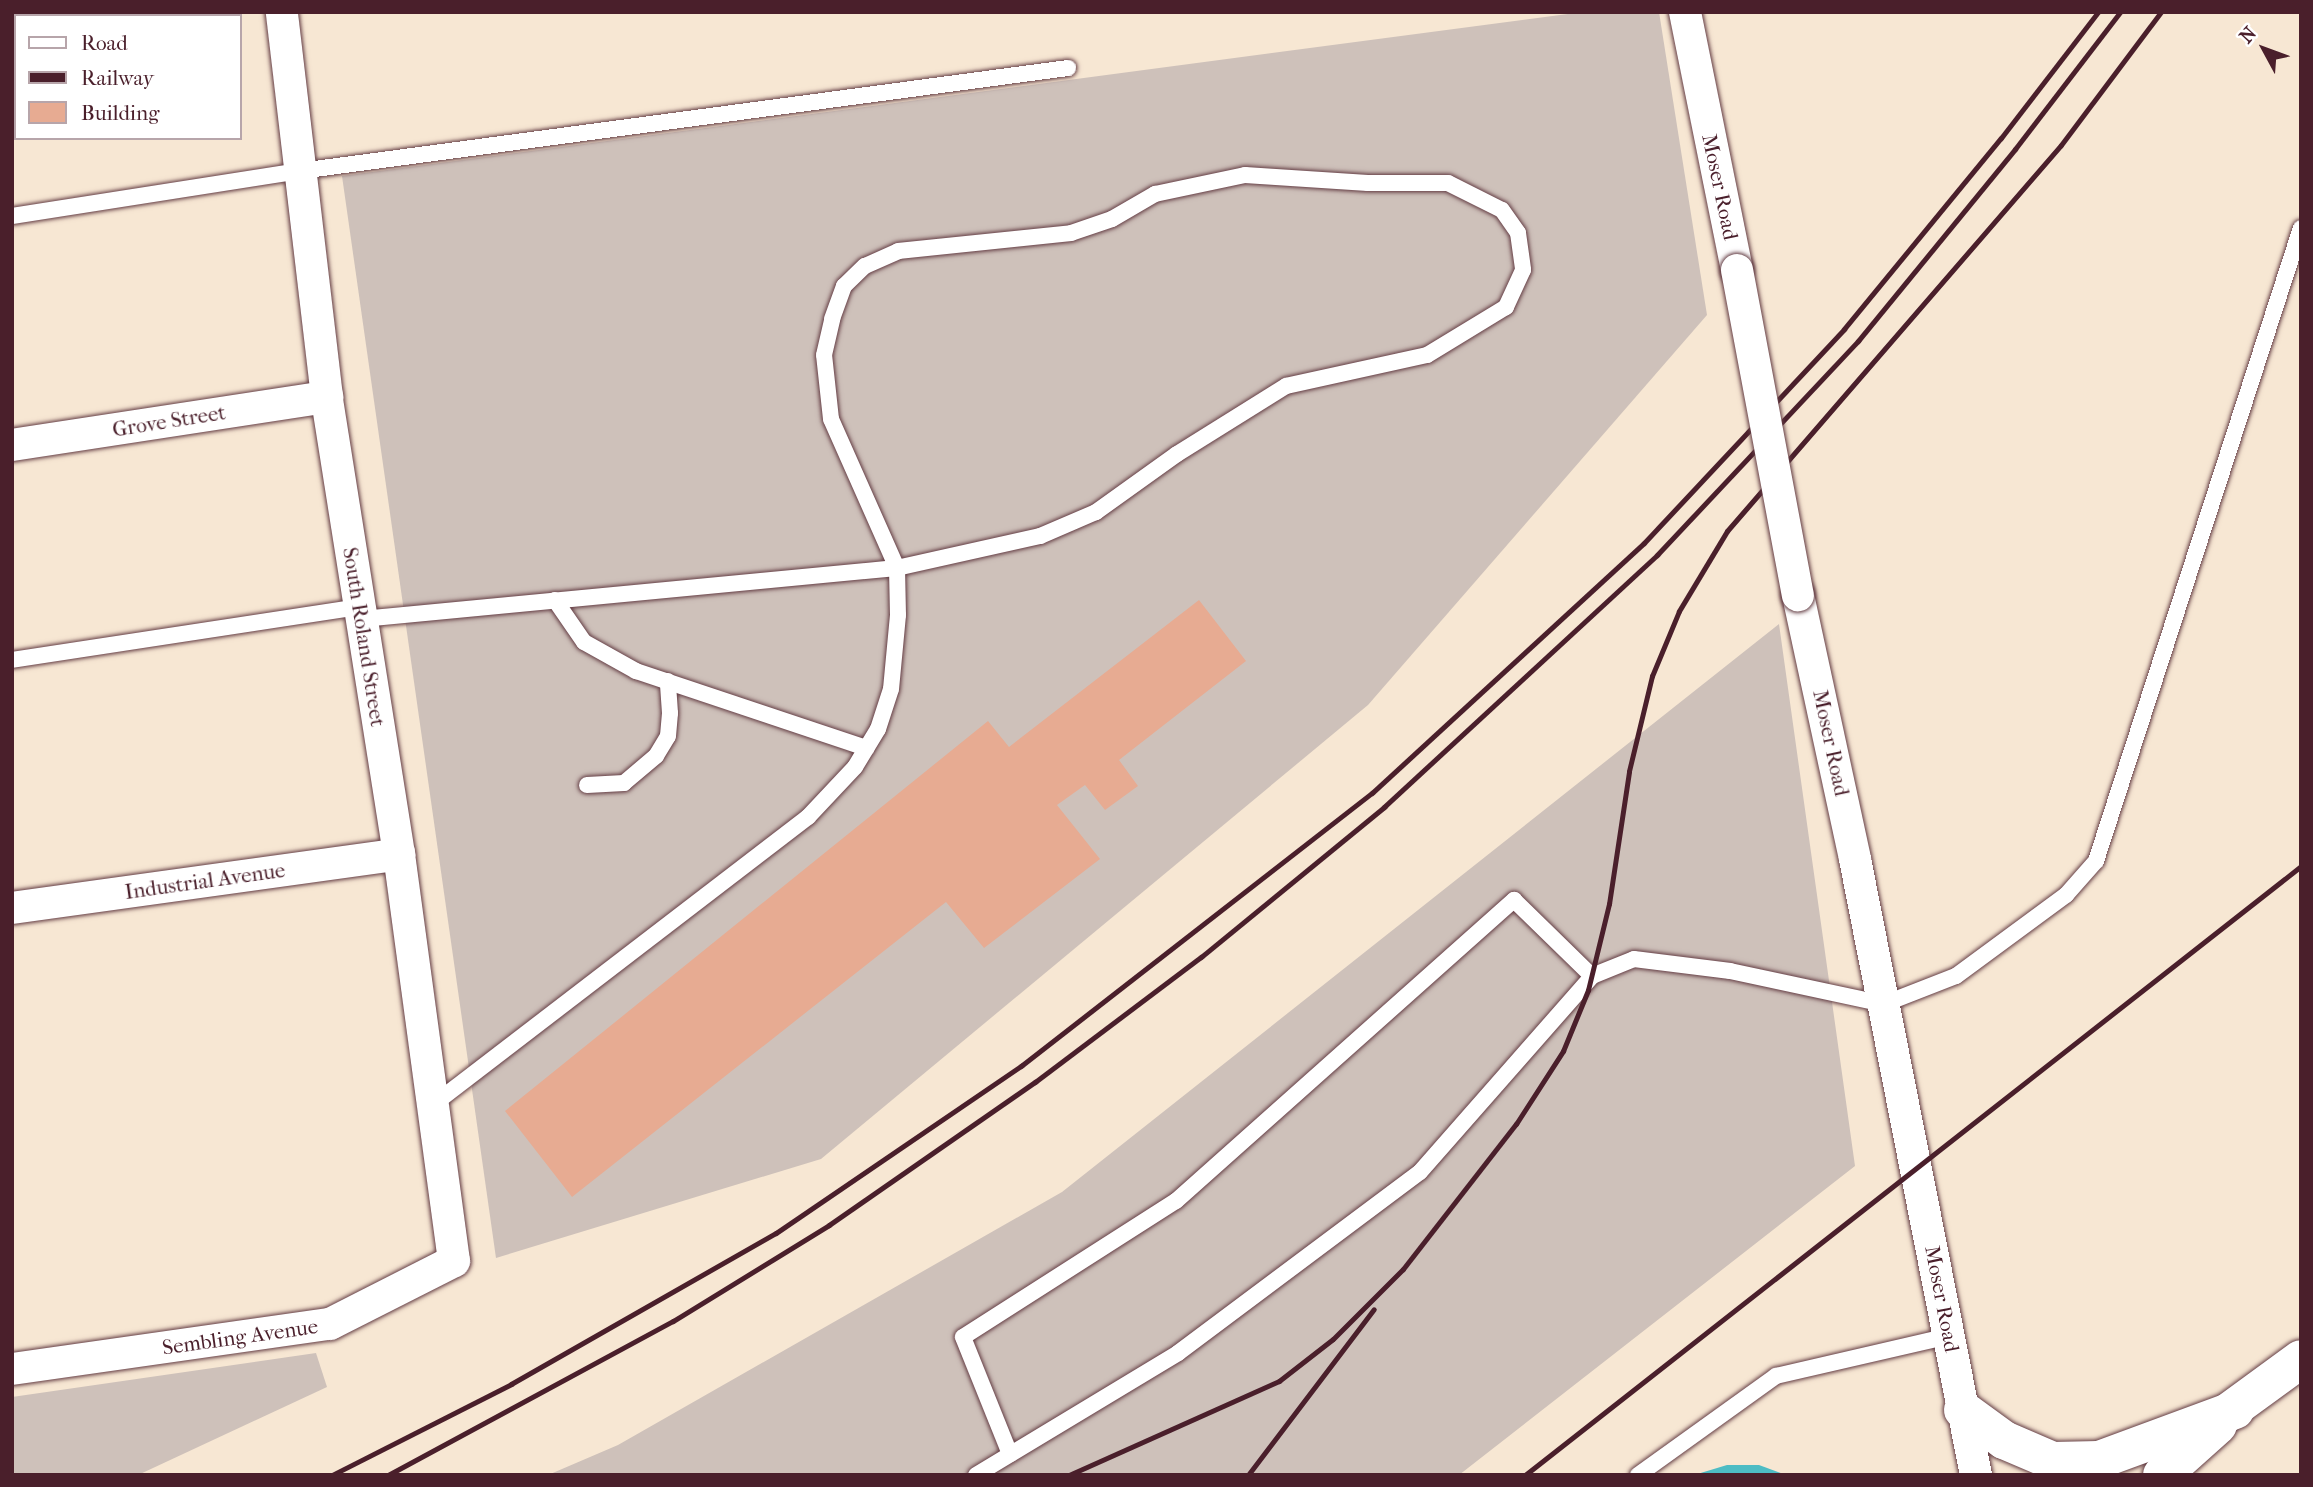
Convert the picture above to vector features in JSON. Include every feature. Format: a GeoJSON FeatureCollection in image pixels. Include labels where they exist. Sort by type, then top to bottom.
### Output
{"type":"FeatureCollection","features":[{"type":"Feature","properties":{"kind":"street","name":"South Roland Street"},"geometry":{"type":"LineString","coordinates":[[282,12],[327,397],[399,854],[454,1261]]}},
{"type":"Feature","properties":{"kind":"street","name":"Moser Road"},"geometry":{"type":"LineString","coordinates":[[1685,12],[1798,595],[1884,1004],[1976,1475]]}},
{"type":"Feature","properties":{"kind":"street","name":"Grove Street"},"geometry":{"type":"LineString","coordinates":[[12,445],[327,397]]}},
{"type":"Feature","properties":{"kind":"street","name":"Industrial Avenue"},"geometry":{"type":"LineString","coordinates":[[12,908],[399,854]]}},
{"type":"Feature","properties":{"kind":"street","name":"Sembling Avenue"},"geometry":{"type":"LineString","coordinates":[[12,1370],[330,1324],[454,1261]]}},
{"type":"Feature","properties":{"kind":"street"},"geometry":{"type":"LineString","coordinates":[[2162,1475],[2235,1410],[2301,1359]]}},
{"type":"Feature","properties":{"kind":"street"},"geometry":{"type":"LineString","coordinates":[[1963,1410],[2004,1440],[2053,1461],[2099,1460],[2235,1410]]}},
{"type":"Feature","properties":{"kind":"street"},"geometry":{"type":"LineString","coordinates":[[2128,1475],[2235,1410]]}},
{"type":"Feature","properties":{"kind":"lane"},"geometry":{"type":"LineString","coordinates":[[12,216],[300,171],[1068,68]]}},
{"type":"Feature","properties":{"kind":"lane"},"geometry":{"type":"LineString","coordinates":[[12,660],[361,613],[555,600],[897,568],[1040,536],[1096,512],[1177,454],[1286,386],[1427,355],[1506,307],[1523,270],[1518,233],[1502,210],[1448,183],[1368,183],[1245,175],[1154,194],[1112,219],[1071,233],[898,251],[865,266],[844,286],[832,319],[824,355],[831,419],[897,568],[898,615],[891,689],[878,729],[855,767],[808,817],[432,1106]]}},
{"type":"Feature","properties":{"kind":"lane"},"geometry":{"type":"LineString","coordinates":[[976,1475],[1178,1353],[1420,1172],[1592,976],[1634,958],[1730,971],[1884,1004],[1956,976],[2066,895],[2095,861],[2301,228]]}},
{"type":"Feature","properties":{"kind":"lane"},"geometry":{"type":"LineString","coordinates":[[555,600],[584,642],[636,671],[866,748]]}},
{"type":"Feature","properties":{"kind":"lane"},"geometry":{"type":"LineString","coordinates":[[587,785],[624,783],[656,755],[668,736],[668,681]]}},
{"type":"Feature","properties":{"kind":"lane"},"geometry":{"type":"LineString","coordinates":[[1010,1454],[962,1337],[1176,1202],[1514,900],[1592,976]]}},
{"type":"Feature","properties":{"kind":"lane"},"geometry":{"type":"LineString","coordinates":[[1638,1475],[1776,1376],[1949,1336]]}},
{"type":"Feature","properties":{"kind":"shaded area"},"geometry":{"type":"Polygon","coordinates":[[[1583,12],[1659,12],[1707,315],[1368,705],[821,1159],[496,1258],[342,176],[1583,12]]]}},
{"type":"Feature","properties":{"kind":"shaded area"},"geometry":{"type":"Polygon","coordinates":[[[1779,624],[1855,1166],[1459,1475],[548,1475],[618,1445],[1062,1192],[1779,624]]]}},
{"type":"Feature","properties":{"kind":"shaded area"},"geometry":{"type":"Polygon","coordinates":[[[316,1353],[327,1387],[138,1475],[12,1475],[12,1397],[316,1353]]]}},
{"type":"Feature","properties":{"kind":"water"},"geometry":{"type":"Polygon","coordinates":[[[1727,1465],[1759,1465],[1786,1475],[1694,1475],[1727,1465]]]}},
{"type":"Feature","properties":{"kind":"building"},"geometry":{"type":"Polygon","coordinates":[[[1199,600],[1246,661],[1119,760],[1138,786],[1105,810],[1085,785],[1057,805],[1100,859],[984,948],[946,902],[572,1197],[505,1111],[988,721],[1009,747],[1199,600]]]}},
{"type":"Feature","properties":{"kind":"railway"},"geometry":{"type":"LineString","coordinates":[[332,1475],[511,1384],[776,1233],[1021,1066],[1372,793],[1644,543],[1844,329],[2001,138],[2098,12]]}},
{"type":"Feature","properties":{"kind":"railway"},"geometry":{"type":"LineString","coordinates":[[388,1475],[673,1321],[829,1225],[1035,1082],[1201,957],[1384,807],[1657,555],[1858,341],[2015,149],[2120,12]]}},
{"type":"Feature","properties":{"kind":"railway"},"geometry":{"type":"LineString","coordinates":[[1069,1475],[1279,1381],[1333,1339],[1403,1269],[1516,1124],[1563,1051],[1588,990],[1609,904],[1629,771],[1652,676],[1679,611],[1727,531],[2061,145],[2161,12]]}},
{"type":"Feature","properties":{"kind":"railway"},"geometry":{"type":"LineString","coordinates":[[1525,1475],[2301,866]]}},
{"type":"Feature","properties":{"kind":"railway"},"geometry":{"type":"LineString","coordinates":[[1248,1475],[1374,1309]]}}]}
